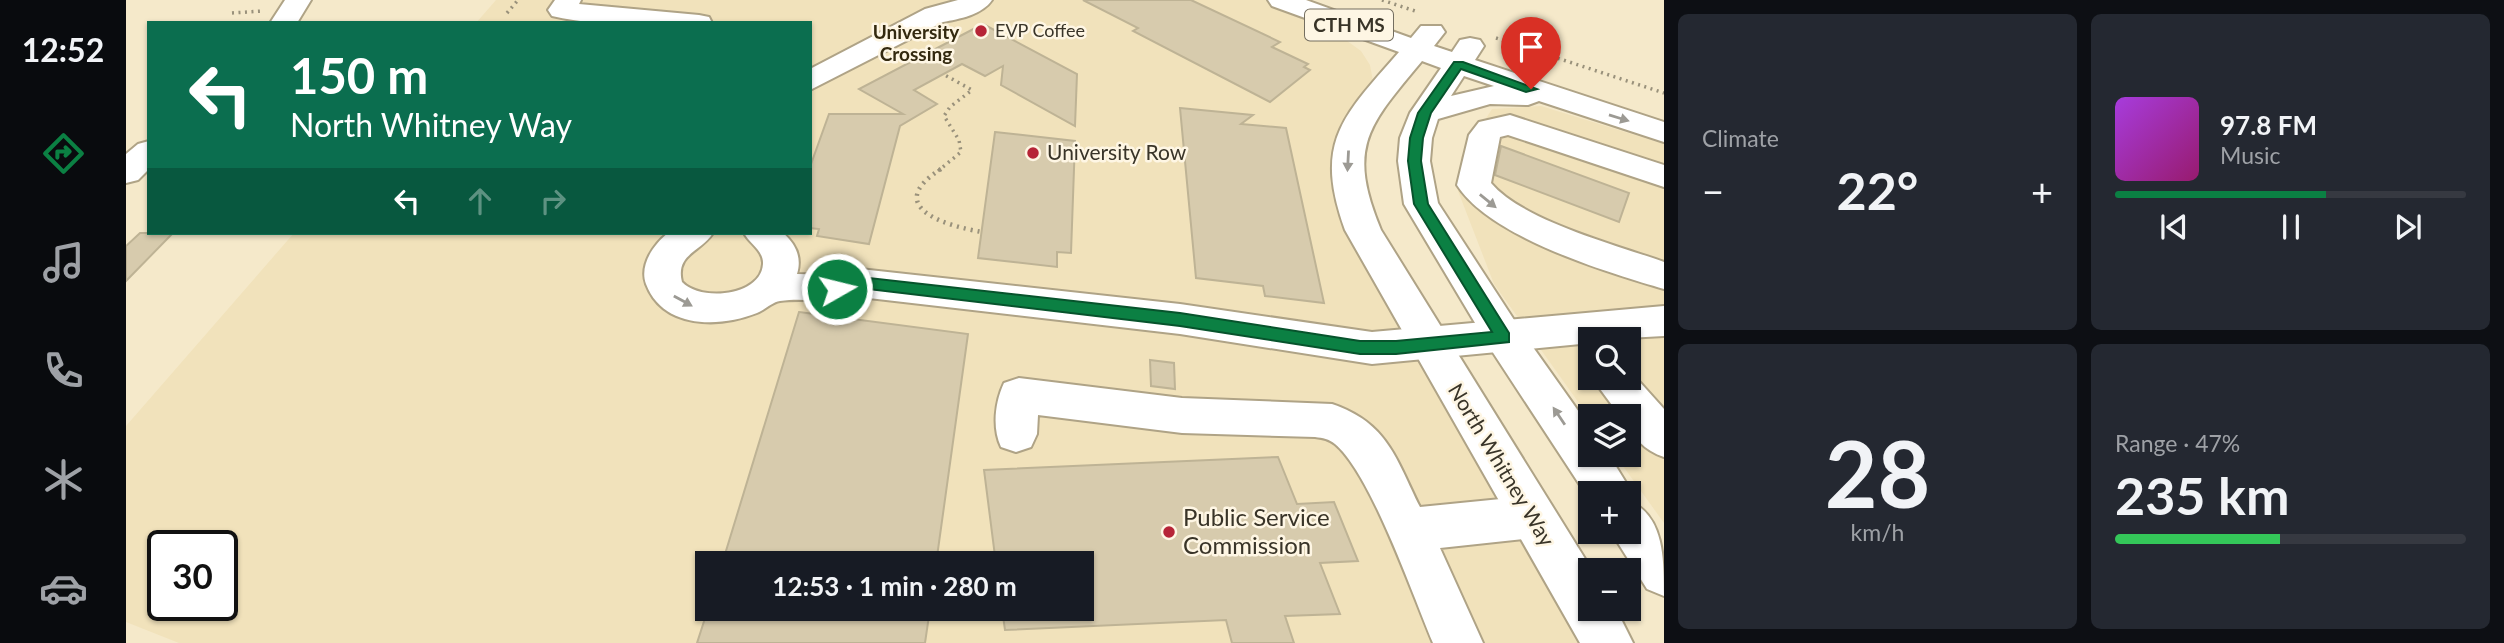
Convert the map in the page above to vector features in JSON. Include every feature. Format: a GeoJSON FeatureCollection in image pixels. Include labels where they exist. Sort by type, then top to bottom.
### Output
{"type":"FeatureCollection","features":[{"type":"Feature","properties":{"kind":"main road"},"geometry":{"type":"LineString","coordinates":[[274,17],[298,0]]}},
{"type":"Feature","properties":{"kind":"main road"},"geometry":{"type":"LineString","coordinates":[[568,0],[561,10],[678,21]]}},
{"type":"Feature","properties":{"kind":"main road"},"geometry":{"type":"LineString","coordinates":[[818,68],[942,7],[957,11],[979,0]]}},
{"type":"Feature","properties":{"kind":"main road"},"geometry":{"type":"LineString","coordinates":[[1275,0],[1340,36],[1370,74]]}},
{"type":"Feature","properties":{"kind":"main road","name":"CTH MS"},"geometry":{"type":"LineString","coordinates":[[1281,0],[1424,32]]}},
{"type":"Feature","properties":{"kind":"main road","name":"CTH MS"},"geometry":{"type":"LineString","coordinates":[[1342,0],[1474,49],[1664,109]]}},
{"type":"Feature","properties":{"kind":"main road","name":"North Whitney Way"},"geometry":{"type":"LineString","coordinates":[[1424,32],[1370,74],[1350,141],[1347,166],[1351,199],[1363,230],[1608,643]]}},
{"type":"Feature","properties":{"kind":"main road"},"geometry":{"type":"LineString","coordinates":[[1474,49],[1424,113],[1416,138],[1415,161],[1421,204],[1504,337],[1602,481]]}},
{"type":"Feature","properties":{"kind":"main road","name":"CTH MS"},"geometry":{"type":"LineString","coordinates":[[1474,49],[1575,104],[1664,132]]}},
{"type":"Feature","properties":{"kind":"main road"},"geometry":{"type":"LineString","coordinates":[[1424,113],[1489,95],[1529,96],[1575,104]]}},
{"type":"Feature","properties":{"kind":"main road"},"geometry":{"type":"LineString","coordinates":[[1664,176],[1518,126],[1499,126],[1490,129],[1485,138],[1474,185],[1490,205],[1528,224],[1664,276]]}},
{"type":"Feature","properties":{"kind":"main road"},"geometry":{"type":"LineString","coordinates":[[1485,138],[1503,140],[1572,168],[1664,197]]}},
{"type":"Feature","properties":{"kind":"main road"},"geometry":{"type":"LineString","coordinates":[[692,235],[674,246],[662,269],[668,292],[679,301],[709,310],[744,305],[771,259],[837,289],[860,283],[1180,320],[1360,348],[1430,345],[1504,337],[1578,341]]}},
{"type":"Feature","properties":{"kind":"main road"},"geometry":{"type":"LineString","coordinates":[[1639,327],[1664,321]]}},
{"type":"Feature","properties":{"kind":"main road"},"geometry":{"type":"LineString","coordinates":[[1622,390],[1664,439]]}},
{"type":"Feature","properties":{"kind":"main road"},"geometry":{"type":"LineString","coordinates":[[1016,434],[1019,395],[1135,413],[1254,420],[1328,420],[1348,428],[1362,442],[1408,530],[1458,643]]}},
{"type":"Feature","properties":{"kind":"main road"},"geometry":{"type":"LineString","coordinates":[[1408,530],[1532,517]]}},
{"type":"Feature","properties":{"kind":"main road"},"geometry":{"type":"LineString","coordinates":[[1641,539],[1664,573]]}},
{"type":"Feature","properties":{"kind":"path"},"geometry":{"type":"LineString","coordinates":[[507,13],[518,0]]}},
{"type":"Feature","properties":{"kind":"path"},"geometry":{"type":"LineString","coordinates":[[1382,0],[1424,32]]}},
{"type":"Feature","properties":{"kind":"path"},"geometry":{"type":"LineString","coordinates":[[232,13],[274,17]]}},
{"type":"Feature","properties":{"kind":"path"},"geometry":{"type":"LineString","coordinates":[[1474,49],[1664,93]]}},
{"type":"Feature","properties":{"kind":"path"},"geometry":{"type":"LineString","coordinates":[[943,74],[972,90],[950,107],[944,116],[959,139],[961,152],[956,161],[922,183],[916,196],[920,211],[934,222],[982,232]]}},
{"type":"Feature","properties":{"kind":"shaded area","name":"University Crossing"},"geometry":{"type":"Polygon","coordinates":[[[496,0],[1275,0],[1332,30],[1361,51],[1370,65],[1373,99],[1351,199],[1578,591],[1578,621],[1595,621],[1608,643],[179,643],[126,622],[126,426],[292,235],[812,235],[812,21],[478,21],[496,0]]]}},
{"type":"Feature","properties":{"kind":"shaded area"},"geometry":{"type":"Polygon","coordinates":[[[1541,106],[1664,144],[1664,523],[1641,491],[1641,481],[1634,481],[1624,467],[1641,467],[1641,404],[1580,404],[1494,284],[1458,191],[1461,157],[1492,109],[1541,106]]]}},
{"type":"Feature","properties":{"kind":"building"},"geometry":{"type":"Polygon","coordinates":[[[1083,0],[1191,0],[1280,42],[1272,47],[1308,64],[1304,67],[1310,70],[1270,102],[1133,31],[1138,28],[1083,0]]]}},
{"type":"Feature","properties":{"kind":"building"},"geometry":{"type":"Polygon","coordinates":[[[983,24],[1077,74],[1075,126],[1001,85],[1003,66],[985,76],[962,64],[914,90],[937,104],[900,126],[869,244],[817,236],[819,229],[812,228],[812,161],[829,114],[903,114],[859,89],[983,24]]]}},
{"type":"Feature","properties":{"kind":"building"},"geometry":{"type":"Polygon","coordinates":[[[1180,108],[1253,115],[1241,124],[1286,128],[1324,303],[1265,296],[1263,286],[1196,278],[1180,108]]]}},
{"type":"Feature","properties":{"kind":"building"},"geometry":{"type":"Polygon","coordinates":[[[995,132],[1075,141],[1071,253],[1057,252],[1057,267],[978,258],[995,132]]]}},
{"type":"Feature","properties":{"kind":"building"},"geometry":{"type":"Polygon","coordinates":[[[1501,146],[1629,193],[1619,222],[1495,175],[1501,146]]]}},
{"type":"Feature","properties":{"kind":"building"},"geometry":{"type":"Polygon","coordinates":[[[140,233],[171,235],[126,281],[126,246],[140,233]]]}},
{"type":"Feature","properties":{"kind":"building"},"geometry":{"type":"Polygon","coordinates":[[[799,312],[968,334],[938,551],[726,551],[799,312]]]}},
{"type":"Feature","properties":{"kind":"building"},"geometry":{"type":"Polygon","coordinates":[[[1150,360],[1174,363],[1175,389],[1151,386],[1150,360]]]}},
{"type":"Feature","properties":{"kind":"building","name":"Public Service Commission"},"geometry":{"type":"Polygon","coordinates":[[[1278,457],[1297,504],[1334,502],[1358,561],[1320,563],[1340,614],[1285,616],[1294,643],[1232,643],[1226,620],[1005,630],[1004,621],[1094,621],[1094,551],[994,551],[984,470],[1278,457]]]}},
{"type":"Feature","properties":{"kind":"building"},"geometry":{"type":"Polygon","coordinates":[[[704,621],[928,621],[925,643],[697,643],[704,621]]]}},
{"type":"Feature","properties":{"kind":"place","name":"EVP Coffee"},"geometry":{"type":"Point","coordinates":[981,31]}},
{"type":"Feature","properties":{"kind":"place","name":"University Row"},"geometry":{"type":"Point","coordinates":[1033,153]}},
{"type":"Feature","properties":{"kind":"place","name":"Public Service Commission"},"geometry":{"type":"Point","coordinates":[1169,532]}},
{"type":"Feature","properties":{"kind":"district","name":"University Crossing"},"geometry":{"type":"Point","coordinates":[916,43]}},
{"type":"Feature","properties":{"kind":"route"},"geometry":{"type":"LineString","coordinates":[[837,289],[860,283],[1105,310],[1360,348],[1385,349],[1504,337],[1447,251],[1421,204],[1415,161],[1416,138],[1424,113],[1459,64],[1531,89]]}}]}
